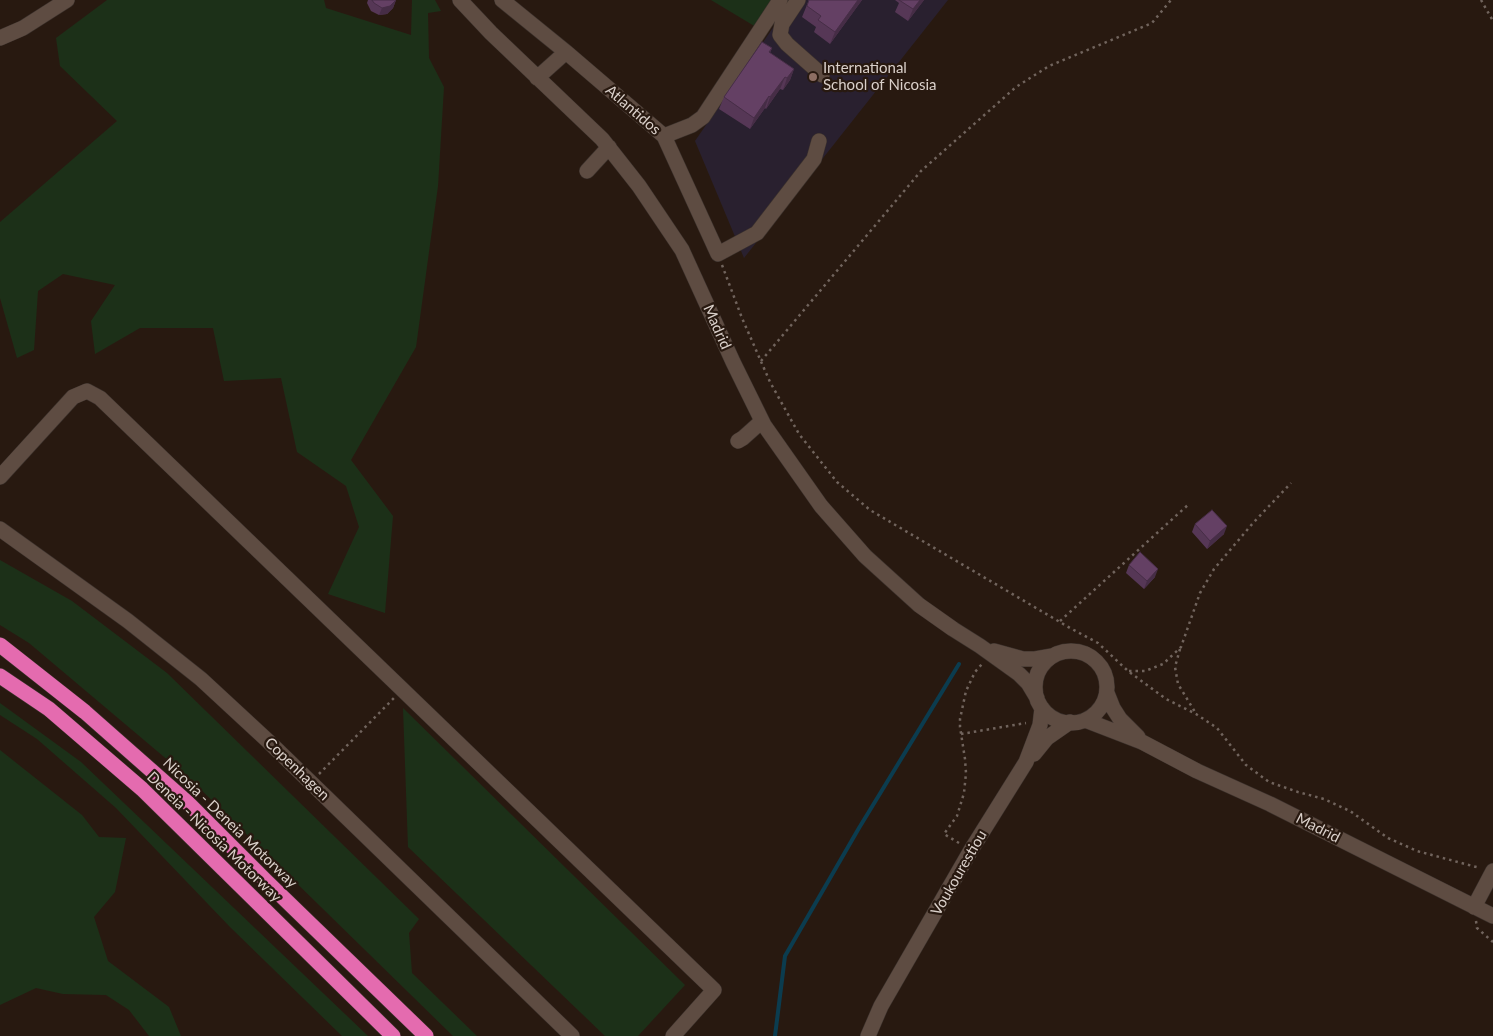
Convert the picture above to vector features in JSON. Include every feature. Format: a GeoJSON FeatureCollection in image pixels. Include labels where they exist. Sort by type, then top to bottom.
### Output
{"type":"FeatureCollection","features":[{"type":"Feature","properties":{"kind":"highway","name":"Nicosia - Deneia Motorway"},"geometry":{"type":"LineString","coordinates":[[0,645],[86,712],[187,802],[272,888],[426,1036]]}},
{"type":"Feature","properties":{"kind":"highway","name":"Deneia - Nicosia Motorway"},"geometry":{"type":"LineString","coordinates":[[0,676],[49,709],[142,789],[393,1036]]}},
{"type":"Feature","properties":{"kind":"street"},"geometry":{"type":"LineString","coordinates":[[0,38],[23,28],[67,0]]}},
{"type":"Feature","properties":{"kind":"street","name":"Madrid"},"geometry":{"type":"LineString","coordinates":[[460,0],[491,33],[609,147],[639,186],[682,250],[762,421],[821,506],[865,556],[919,605],[1019,674],[1028,683],[1040,703]]}},
{"type":"Feature","properties":{"kind":"street","name":"Atlantidos"},"geometry":{"type":"LineString","coordinates":[[502,0],[664,136],[718,254]]}},
{"type":"Feature","properties":{"kind":"street"},"geometry":{"type":"LineString","coordinates":[[664,136],[692,125],[703,117],[780,0]]}},
{"type":"Feature","properties":{"kind":"street"},"geometry":{"type":"LineString","coordinates":[[798,0],[782,24],[780,35],[787,44],[822,75]]}},
{"type":"Feature","properties":{"kind":"street"},"geometry":{"type":"LineString","coordinates":[[537,78],[566,52]]}},
{"type":"Feature","properties":{"kind":"street"},"geometry":{"type":"LineString","coordinates":[[718,254],[757,233],[814,159],[819,141]]}},
{"type":"Feature","properties":{"kind":"street"},"geometry":{"type":"LineString","coordinates":[[587,171],[609,147]]}},
{"type":"Feature","properties":{"kind":"street"},"geometry":{"type":"LineString","coordinates":[[0,477],[73,398],[87,391],[100,398],[714,990],[673,1036]]}},
{"type":"Feature","properties":{"kind":"street"},"geometry":{"type":"LineString","coordinates":[[738,441],[762,421]]}},
{"type":"Feature","properties":{"kind":"street","name":"Copenhagen"},"geometry":{"type":"LineString","coordinates":[[0,529],[128,621],[201,679],[268,741],[572,1036]]}},
{"type":"Feature","properties":{"kind":"street"},"geometry":{"type":"LineString","coordinates":[[0,536],[49,564]]}},
{"type":"Feature","properties":{"kind":"street","name":"Madrid"},"geometry":{"type":"LineString","coordinates":[[980,646],[1023,659],[1052,656]]}},
{"type":"Feature","properties":{"kind":"street"},"geometry":{"type":"LineString","coordinates":[[1075,651],[1086,654],[1096,660],[1103,670],[1107,693],[1103,704],[1096,714],[1085,720],[1062,721],[1051,716],[1040,703],[1035,686],[1037,674],[1043,664],[1052,656],[1063,652],[1075,651]]}},
{"type":"Feature","properties":{"kind":"street","name":"Madrid"},"geometry":{"type":"LineString","coordinates":[[1107,693],[1112,708],[1142,742]]}},
{"type":"Feature","properties":{"kind":"street","name":"Voukourestiou"},"geometry":{"type":"LineString","coordinates":[[868,1036],[881,1006],[971,850],[1026,762],[1040,725],[1040,703]]}},
{"type":"Feature","properties":{"kind":"street","name":"Madrid"},"geometry":{"type":"LineString","coordinates":[[1085,720],[1142,742],[1493,916]]}},
{"type":"Feature","properties":{"kind":"street"},"geometry":{"type":"LineString","coordinates":[[1026,762],[1048,738],[1070,722]]}},
{"type":"Feature","properties":{"kind":"street"},"geometry":{"type":"LineString","coordinates":[[1474,907],[1493,871]]}},
{"type":"Feature","properties":{"kind":"path"},"geometry":{"type":"LineString","coordinates":[[760,361],[921,171],[1016,87],[1049,66],[1152,23],[1171,0]]}},
{"type":"Feature","properties":{"kind":"path"},"geometry":{"type":"LineString","coordinates":[[1481,0],[1493,21]]}},
{"type":"Feature","properties":{"kind":"path"},"geometry":{"type":"LineString","coordinates":[[718,254],[760,361],[799,434],[837,482],[870,510],[1098,643],[1128,670],[1166,699],[1196,714],[1217,728],[1246,765],[1269,782],[1324,799],[1350,810],[1388,838],[1417,852],[1493,871]]}},
{"type":"Feature","properties":{"kind":"path"},"geometry":{"type":"LineString","coordinates":[[1196,714],[1178,684],[1175,667],[1200,593],[1214,569],[1253,523],[1291,484]]}},
{"type":"Feature","properties":{"kind":"path"},"geometry":{"type":"LineString","coordinates":[[1060,621],[1189,504]]}},
{"type":"Feature","properties":{"kind":"path"},"geometry":{"type":"LineString","coordinates":[[1128,670],[1145,671],[1162,664],[1181,647]]}},
{"type":"Feature","properties":{"kind":"path"},"geometry":{"type":"LineString","coordinates":[[963,846],[944,834],[957,816],[966,784],[960,719],[964,697],[972,676],[982,664]]}},
{"type":"Feature","properties":{"kind":"path"},"geometry":{"type":"LineString","coordinates":[[319,774],[398,693]]}},
{"type":"Feature","properties":{"kind":"path"},"geometry":{"type":"LineString","coordinates":[[961,734],[1027,723]]}},
{"type":"Feature","properties":{"kind":"path"},"geometry":{"type":"LineString","coordinates":[[1474,907],[1477,928],[1493,942]]}},
{"type":"Feature","properties":{"kind":"shaded area","name":"International School of Nicosia"},"geometry":{"type":"Polygon","coordinates":[[[792,0],[948,0],[744,258],[695,141],[792,0]]]}},
{"type":"Feature","properties":{"kind":"green space"},"geometry":{"type":"Polygon","coordinates":[[[107,0],[324,0],[326,8],[411,35],[412,0],[435,0],[441,11],[428,13],[429,58],[444,87],[438,186],[416,347],[351,460],[393,516],[385,613],[328,594],[359,527],[346,486],[297,452],[281,378],[224,381],[213,328],[140,328],[95,354],[91,321],[115,285],[63,274],[38,291],[34,350],[17,358],[0,298],[0,222],[117,121],[60,66],[56,38],[107,0]]]}},
{"type":"Feature","properties":{"kind":"green space"},"geometry":{"type":"Polygon","coordinates":[[[711,0],[773,0],[756,27],[711,0]]]}},
{"type":"Feature","properties":{"kind":"green space"},"geometry":{"type":"Polygon","coordinates":[[[0,560],[72,601],[167,673],[419,919],[409,933],[412,973],[477,1036],[453,1036],[189,778],[29,643],[0,625],[0,560]]]}},
{"type":"Feature","properties":{"kind":"green space"},"geometry":{"type":"Polygon","coordinates":[[[0,703],[81,762],[368,1036],[342,1036],[230,927],[116,808],[37,739],[0,715],[0,703]]]}},
{"type":"Feature","properties":{"kind":"green space"},"geometry":{"type":"Polygon","coordinates":[[[403,708],[685,985],[638,1036],[605,1036],[408,847],[403,708]]]}},
{"type":"Feature","properties":{"kind":"green space"},"geometry":{"type":"Polygon","coordinates":[[[0,750],[82,815],[99,837],[126,838],[115,892],[94,917],[108,961],[169,1007],[181,1036],[149,1036],[129,1010],[106,995],[63,994],[36,988],[0,1005],[0,750]]]}},
{"type":"Feature","properties":{"kind":"building"},"geometry":{"type":"Polygon","coordinates":[[[372,0],[396,0],[390,6],[382,8],[372,0]]]}},
{"type":"Feature","properties":{"kind":"building"},"geometry":{"type":"Polygon","coordinates":[[[809,0],[858,0],[835,32],[818,20],[821,16],[807,6],[809,0]]]}},
{"type":"Feature","properties":{"kind":"building"},"geometry":{"type":"Polygon","coordinates":[[[899,0],[920,0],[913,9],[899,0]]]}},
{"type":"Feature","properties":{"kind":"building"},"geometry":{"type":"Polygon","coordinates":[[[762,42],[772,48],[769,52],[794,69],[769,96],[754,118],[724,97],[762,42]]]}},
{"type":"Feature","properties":{"kind":"building"},"geometry":{"type":"Polygon","coordinates":[[[1212,510],[1227,526],[1210,541],[1195,524],[1212,510]]]}},
{"type":"Feature","properties":{"kind":"building"},"geometry":{"type":"Polygon","coordinates":[[[1140,552],[1158,569],[1147,581],[1129,565],[1140,552]]]}},
{"type":"Feature","properties":{"kind":"waterway"},"geometry":{"type":"LineString","coordinates":[[775,1036],[785,956],[859,828],[959,664]]}},
{"type":"Feature","properties":{"kind":"place","name":"International School of Nicosia"},"geometry":{"type":"Point","coordinates":[813,77]}}]}
